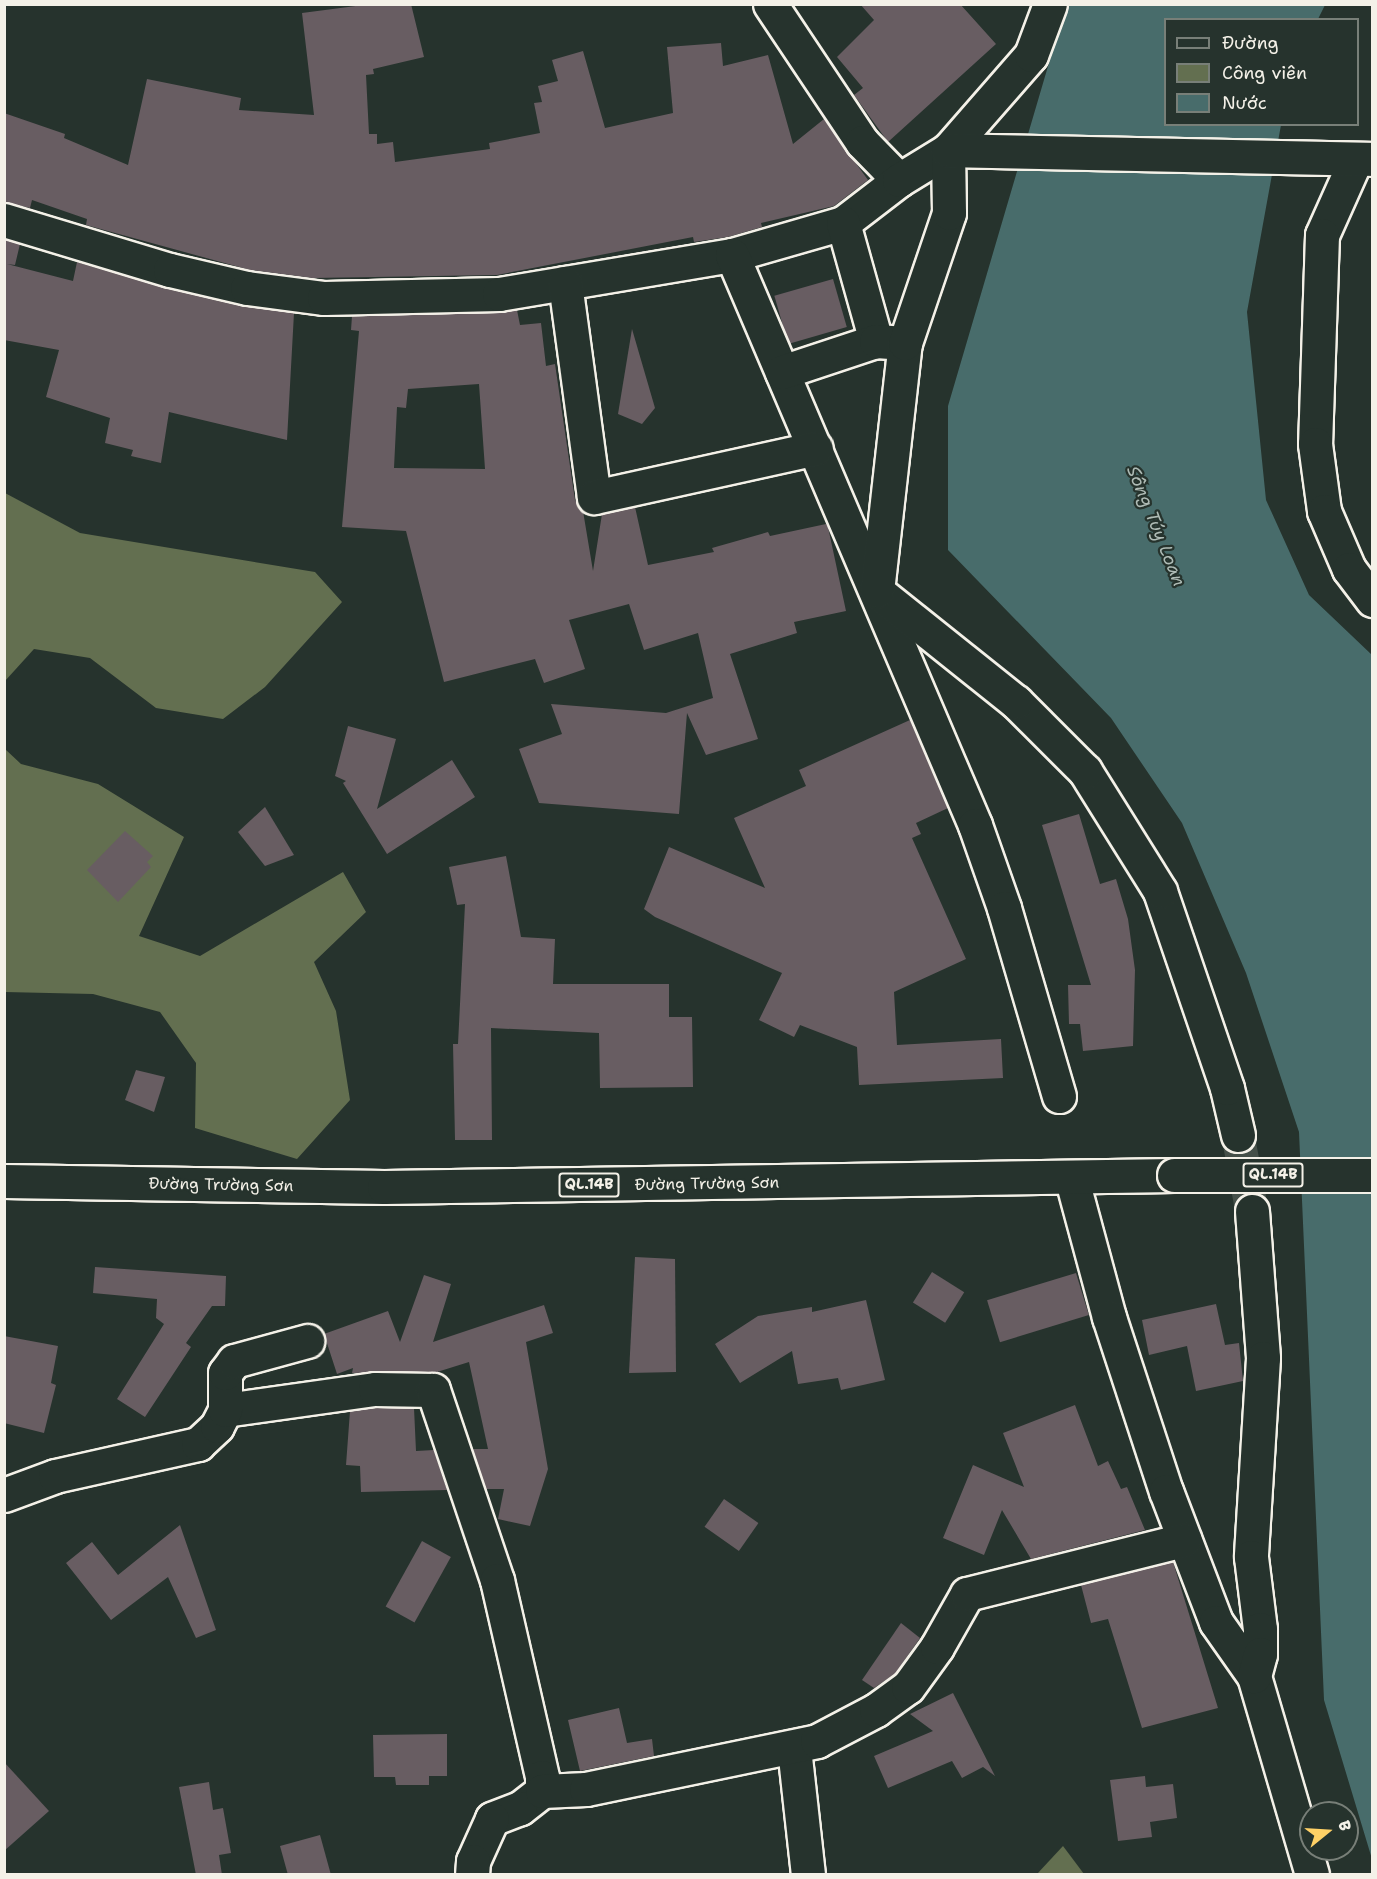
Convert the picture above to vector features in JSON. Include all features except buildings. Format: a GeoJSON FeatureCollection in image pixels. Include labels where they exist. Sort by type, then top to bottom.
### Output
{"type":"FeatureCollection","features":[{"type":"Feature","properties":{"kind":"main road"},"geometry":{"type":"LineString","coordinates":[[770,4],[862,142],[899,180]]}},
{"type":"Feature","properties":{"kind":"main road"},"geometry":{"type":"LineString","coordinates":[[4,219],[247,288],[324,298],[499,294],[732,255],[843,223],[899,180],[948,150],[1031,55],[1050,4]]}},
{"type":"Feature","properties":{"kind":"main road"},"geometry":{"type":"LineString","coordinates":[[948,150],[1314,156],[1364,159],[1322,235],[1315,444],[1324,511],[1349,569],[1372,600]]}},
{"type":"Feature","properties":{"kind":"main road"},"geometry":{"type":"LineString","coordinates":[[877,591],[891,342],[949,213],[948,150]]}},
{"type":"Feature","properties":{"kind":"main road"},"geometry":{"type":"LineString","coordinates":[[843,223],[891,342]]}},
{"type":"Feature","properties":{"kind":"main road"},"geometry":{"type":"LineString","coordinates":[[732,255],[975,825],[1004,908],[1059,1096]]}},
{"type":"Feature","properties":{"kind":"main road"},"geometry":{"type":"LineString","coordinates":[[565,283],[594,497],[816,448]]}},
{"type":"Feature","properties":{"kind":"main road"},"geometry":{"type":"LineString","coordinates":[[782,372],[891,342]]}},
{"type":"Feature","properties":{"kind":"main road"},"geometry":{"type":"LineString","coordinates":[[877,591],[1016,702],[1085,771],[1160,891],[1227,1088],[1238,1135]]}},
{"type":"Feature","properties":{"kind":"main road","name":"Đường Trường Sơn"},"geometry":{"type":"LineString","coordinates":[[4,1181],[384,1187],[1072,1180],[1174,1175],[1372,1175]]}},
{"type":"Feature","properties":{"kind":"main road"},"geometry":{"type":"LineString","coordinates":[[1072,1180],[1109,1317],[1184,1540],[1216,1622],[1254,1676],[1312,1875]]}},
{"type":"Feature","properties":{"kind":"main road"},"geometry":{"type":"LineString","coordinates":[[1252,1211],[1263,1358],[1251,1557],[1260,1629],[1260,1654],[1254,1676]]}},
{"type":"Feature","properties":{"kind":"main road"},"geometry":{"type":"LineString","coordinates":[[4,1495],[55,1476],[198,1443],[217,1426],[225,1410],[225,1373],[234,1361],[306,1341]]}},
{"type":"Feature","properties":{"kind":"main road"},"geometry":{"type":"LineString","coordinates":[[225,1410],[375,1389],[434,1390],[497,1580],[542,1777],[542,1791]]}},
{"type":"Feature","properties":{"kind":"main road"},"geometry":{"type":"LineString","coordinates":[[472,1875],[473,1861],[492,1819],[520,1808],[542,1791],[586,1789],[794,1748],[817,1741],[876,1710],[908,1687],[937,1647],[967,1594],[1184,1540]]}},
{"type":"Feature","properties":{"kind":"main road"},"geometry":{"type":"LineString","coordinates":[[794,1748],[808,1875]]}},
{"type":"Feature","properties":{"kind":"green space"},"geometry":{"type":"Polygon","coordinates":[[[5,493],[80,533],[315,572],[342,602],[265,687],[223,719],[156,708],[90,658],[34,649],[5,681],[5,493]]]}},
{"type":"Feature","properties":{"kind":"green space"},"geometry":{"type":"Polygon","coordinates":[[[5,749],[21,764],[98,784],[184,837],[139,936],[200,956],[343,872],[366,912],[314,962],[336,1011],[350,1100],[297,1159],[195,1128],[196,1063],[160,1012],[93,994],[5,992],[5,749]]]}},
{"type":"Feature","properties":{"kind":"green space"},"geometry":{"type":"Polygon","coordinates":[[[1063,1846],[1084,1874],[1037,1874],[1063,1846]]]}},
{"type":"Feature","properties":{"kind":"water","name":"Sông Túy Loan"},"geometry":{"type":"Polygon","coordinates":[[[1066,5],[1325,5],[1318,18],[1164,18],[1164,126],[1281,126],[1247,312],[1266,500],[1309,595],[1372,655],[1372,1859],[1359,1816],[1359,1801],[1354,1801],[1324,1700],[1299,1132],[1246,973],[1182,823],[1111,718],[948,550],[948,406],[1066,5]]]}},
{"type":"Feature","properties":{"kind":"tunnel"},"geometry":{"type":"LineString","coordinates":[[1238,1135],[1252,1211]]}}]}
